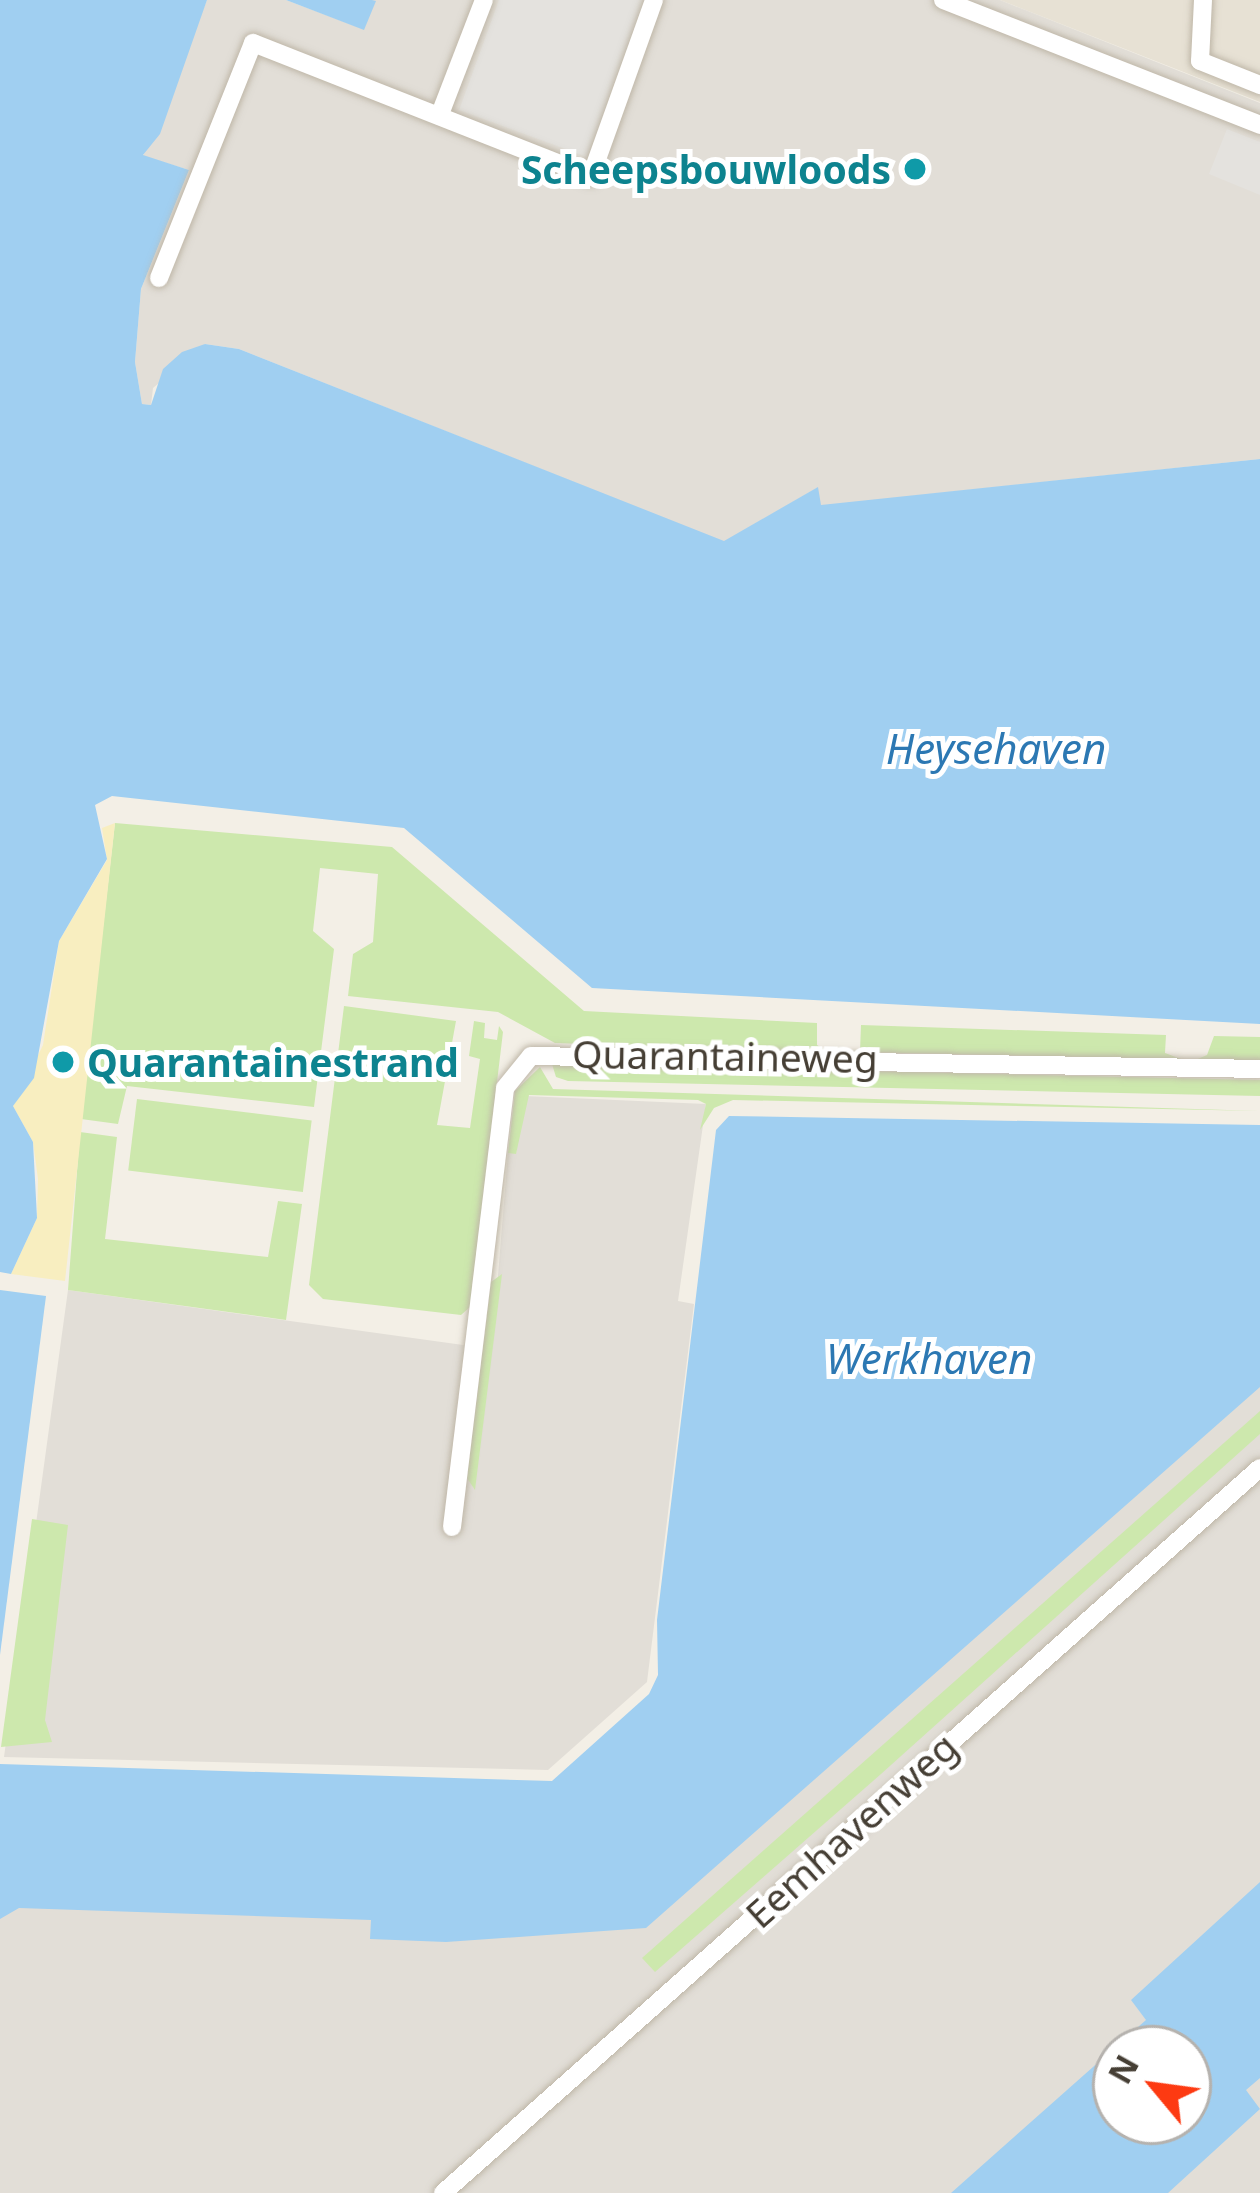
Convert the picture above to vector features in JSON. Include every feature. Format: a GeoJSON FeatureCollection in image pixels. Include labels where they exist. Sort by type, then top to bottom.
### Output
{"type":"FeatureCollection","features":[{"type":"Feature","properties":{"kind":"street"},"geometry":{"type":"LineString","coordinates":[[440,114],[484,0]]}},
{"type":"Feature","properties":{"kind":"street"},"geometry":{"type":"LineString","coordinates":[[159,278],[253,43],[591,176],[654,0]]}},
{"type":"Feature","properties":{"kind":"street"},"geometry":{"type":"LineString","coordinates":[[943,0],[1260,125]]}},
{"type":"Feature","properties":{"kind":"street"},"geometry":{"type":"LineString","coordinates":[[1203,0],[1200,61],[1260,85]]}},
{"type":"Feature","properties":{"kind":"street","name":"Quarantaineweg"},"geometry":{"type":"LineString","coordinates":[[452,1527],[505,1088],[531,1056],[1260,1069]]}},
{"type":"Feature","properties":{"kind":"street","name":"Eemhavenweg"},"geometry":{"type":"LineString","coordinates":[[442,2193],[1260,1468]]}},
{"type":"Feature","properties":{"kind":"shaded area"},"geometry":{"type":"Polygon","coordinates":[[[207,0],[286,0],[363,29],[372,0],[1000,0],[1260,103],[1260,459],[820,506],[817,488],[724,542],[239,349],[205,344],[153,388],[151,405],[142,404],[135,362],[141,289],[189,170],[143,156],[207,0]]]}},
{"type":"Feature","properties":{"kind":"shaded area"},"geometry":{"type":"Polygon","coordinates":[[[499,0],[644,0],[587,157],[459,110],[499,0]]]}},
{"type":"Feature","properties":{"kind":"shaded area"},"geometry":{"type":"Polygon","coordinates":[[[1000,0],[1260,0],[1260,102],[1000,0]]]}},
{"type":"Feature","properties":{"kind":"shaded area"},"geometry":{"type":"Polygon","coordinates":[[[1227,129],[1260,142],[1260,195],[1209,174],[1227,129]]]}},
{"type":"Feature","properties":{"kind":"shaded area"},"geometry":{"type":"Polygon","coordinates":[[[525,1096],[706,1104],[678,1301],[694,1304],[647,1682],[548,1770],[4,1757],[68,1290],[492,1349],[508,1153],[516,1153],[525,1096]]]}},
{"type":"Feature","properties":{"kind":"shaded area"},"geometry":{"type":"Polygon","coordinates":[[[1260,1341],[1260,2193],[0,2193],[0,1854],[605,1888],[1260,1341]]]}},
{"type":"Feature","properties":{"kind":"green space"},"geometry":{"type":"Polygon","coordinates":[[[115,823],[392,847],[584,1011],[817,1023],[817,1045],[830,1053],[555,1043],[498,1012],[348,996],[353,954],[373,942],[378,874],[320,868],[313,931],[334,949],[314,1107],[127,1086],[118,1124],[81,1119],[115,823]]]}},
{"type":"Feature","properties":{"kind":"green space"},"geometry":{"type":"Polygon","coordinates":[[[344,1006],[456,1021],[437,1125],[470,1128],[480,1059],[469,1056],[474,1021],[485,1023],[484,1038],[497,1040],[499,1026],[503,1032],[470,1307],[461,1315],[323,1299],[309,1285],[344,1006]]]}},
{"type":"Feature","properties":{"kind":"green space"},"geometry":{"type":"Polygon","coordinates":[[[861,1025],[1166,1035],[1165,1053],[1181,1059],[860,1052],[861,1025]]]}},
{"type":"Feature","properties":{"kind":"green space"},"geometry":{"type":"Polygon","coordinates":[[[1214,1036],[1260,1037],[1260,1063],[1193,1061],[1207,1055],[1214,1036]]]}},
{"type":"Feature","properties":{"kind":"green space"},"geometry":{"type":"Polygon","coordinates":[[[552,1064],[1260,1080],[1260,1096],[568,1081],[556,1077],[552,1064]]]}},
{"type":"Feature","properties":{"kind":"green space"},"geometry":{"type":"Polygon","coordinates":[[[540,1067],[553,1089],[1260,1111],[733,1100],[714,1108],[700,1130],[706,1104],[698,1100],[529,1095],[516,1154],[508,1153],[515,1091],[540,1067]]]}},
{"type":"Feature","properties":{"kind":"green space"},"geometry":{"type":"Polygon","coordinates":[[[137,1099],[312,1120],[303,1192],[128,1170],[137,1099]]]}},
{"type":"Feature","properties":{"kind":"green space"},"geometry":{"type":"Polygon","coordinates":[[[80,1132],[117,1137],[105,1239],[268,1257],[278,1201],[302,1204],[286,1320],[68,1290],[80,1132]]]}},
{"type":"Feature","properties":{"kind":"green space"},"geometry":{"type":"Polygon","coordinates":[[[502,1274],[475,1490],[467,1478],[491,1282],[502,1274]]]}},
{"type":"Feature","properties":{"kind":"green space"},"geometry":{"type":"Polygon","coordinates":[[[1260,1411],[1260,1434],[881,1774],[655,1972],[642,1958],[1260,1411]]]}},
{"type":"Feature","properties":{"kind":"green space"},"geometry":{"type":"Polygon","coordinates":[[[32,1519],[68,1525],[45,1720],[52,1742],[1,1747],[32,1519]]]}},
{"type":"Feature","properties":{"kind":"sand","name":"Quarantainestrand"},"geometry":{"type":"Polygon","coordinates":[[[115,823],[65,1281],[11,1274],[37,1218],[38,1179],[33,1142],[13,1106],[43,1045],[59,941],[107,860],[102,828],[115,823]]]}},
{"type":"Feature","properties":{"kind":"water","name":"Heysehaven"},"geometry":{"type":"Polygon","coordinates":[[[0,0],[207,0],[160,134],[143,155],[189,170],[141,289],[135,362],[142,404],[151,405],[163,369],[182,352],[205,344],[239,349],[724,541],[818,487],[821,505],[1260,459],[1260,1024],[592,988],[404,828],[112,796],[95,805],[107,859],[59,941],[34,1078],[13,1106],[33,1142],[37,1218],[11,1274],[0,1272],[0,0]]]}},
{"type":"Feature","properties":{"kind":"water"},"geometry":{"type":"Polygon","coordinates":[[[286,0],[372,0],[376,1],[364,30],[286,0]]]}},
{"type":"Feature","properties":{"kind":"water","name":"Werkhaven"},"geometry":{"type":"Polygon","coordinates":[[[729,1116],[1260,1125],[1260,1387],[646,1928],[446,1942],[370,1939],[371,1920],[19,1908],[0,1919],[0,1764],[552,1781],[649,1694],[658,1675],[657,1620],[716,1130],[729,1116]]]}},
{"type":"Feature","properties":{"kind":"water"},"geometry":{"type":"Polygon","coordinates":[[[0,1290],[46,1296],[0,1655],[0,1290]]]}},
{"type":"Feature","properties":{"kind":"water"},"geometry":{"type":"Polygon","coordinates":[[[1260,1882],[1260,2078],[1246,2090],[1260,2109],[1168,2193],[951,2193],[1092,2068],[1092,2145],[1212,2145],[1212,2025],[1140,2025],[1146,2020],[1131,2000],[1260,1882]]]}},
{"type":"Feature","properties":{"kind":"place","name":"Scheepsbouwloods"},"geometry":{"type":"Point","coordinates":[915,169]}},
{"type":"Feature","properties":{"kind":"place","name":"Quarantainestrand"},"geometry":{"type":"Point","coordinates":[63,1062]}}]}
